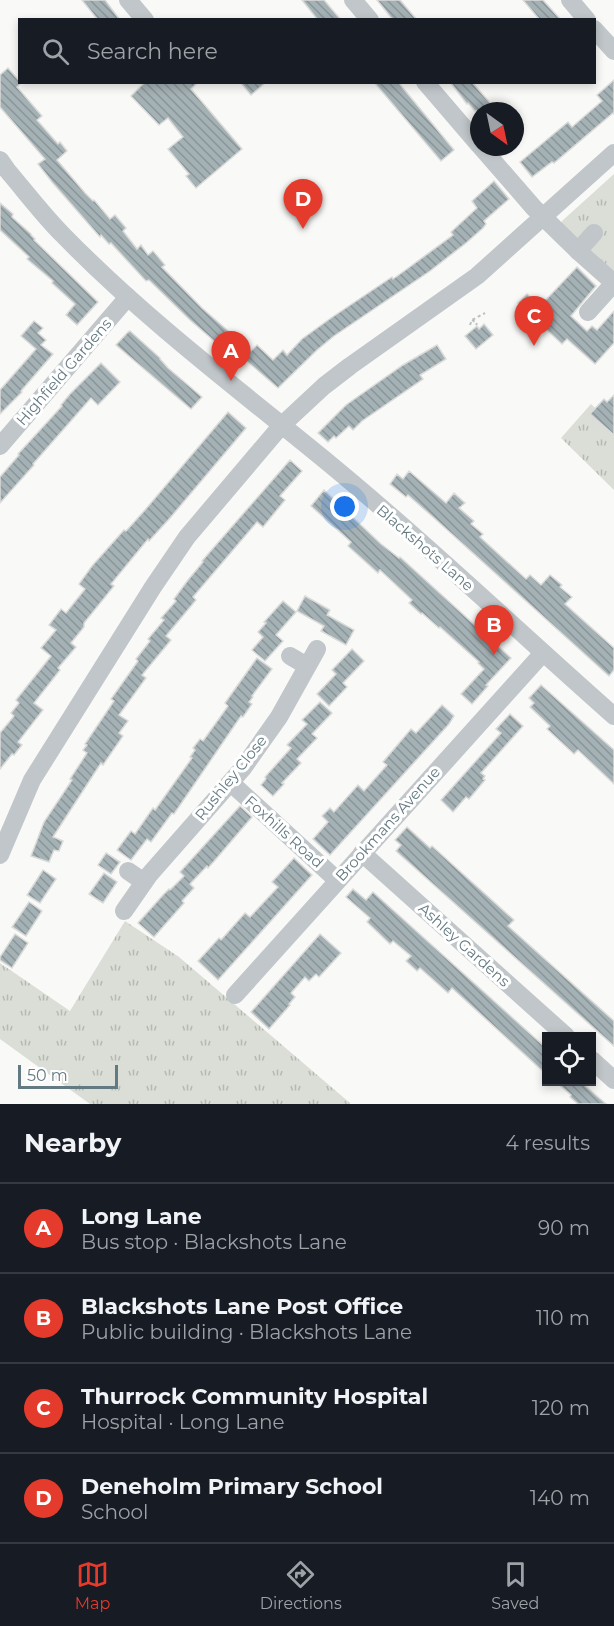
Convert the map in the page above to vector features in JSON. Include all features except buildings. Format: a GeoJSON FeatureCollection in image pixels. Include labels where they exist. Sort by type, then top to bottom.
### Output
{"type":"FeatureCollection","features":[{"type":"Feature","properties":{"kind":"street"},"geometry":{"type":"LineString","coordinates":[[128,0],[143,18]]}},
{"type":"Feature","properties":{"kind":"street"},"geometry":{"type":"LineString","coordinates":[[353,0],[368,18]]}},
{"type":"Feature","properties":{"kind":"street"},"geometry":{"type":"LineString","coordinates":[[570,0],[585,18]]}},
{"type":"Feature","properties":{"kind":"street"},"geometry":{"type":"LineString","coordinates":[[596,30],[614,51]]}},
{"type":"Feature","properties":{"kind":"street"},"geometry":{"type":"LineString","coordinates":[[427,84],[470,134]]}},
{"type":"Feature","properties":{"kind":"street"},"geometry":{"type":"LineString","coordinates":[[0,855],[32,780],[153,586],[187,537],[281,426],[324,386],[350,366],[477,276],[614,153]]}},
{"type":"Feature","properties":{"kind":"street"},"geometry":{"type":"LineString","coordinates":[[489,156],[543,217],[614,283],[588,312]]}},
{"type":"Feature","properties":{"kind":"street","name":"Blackshots Lane"},"geometry":{"type":"LineString","coordinates":[[2,168],[62,235],[129,297],[195,356],[425,546],[614,716]]}},
{"type":"Feature","properties":{"kind":"street"},"geometry":{"type":"LineString","coordinates":[[578,251],[594,233]]}},
{"type":"Feature","properties":{"kind":"street","name":"Highfield Gardens"},"geometry":{"type":"LineString","coordinates":[[0,446],[129,297]]}},
{"type":"Feature","properties":{"kind":"street","name":"Rushley Close"},"geometry":{"type":"LineString","coordinates":[[124,911],[144,882],[231,783],[253,754],[279,717],[317,649]]}},
{"type":"Feature","properties":{"kind":"street","name":"Brookmans Avenue"},"geometry":{"type":"LineString","coordinates":[[235,995],[543,653]]}},
{"type":"Feature","properties":{"kind":"street"},"geometry":{"type":"LineString","coordinates":[[290,657],[307,666]]}},
{"type":"Feature","properties":{"kind":"street","name":"Foxhills Road"},"geometry":{"type":"LineString","coordinates":[[231,783],[337,880]]}},
{"type":"Feature","properties":{"kind":"street","name":"Ashley Gardens"},"geometry":{"type":"LineString","coordinates":[[362,853],[562,1032]]}},
{"type":"Feature","properties":{"kind":"street"},"geometry":{"type":"LineString","coordinates":[[128,871],[144,882]]}},
{"type":"Feature","properties":{"kind":"street"},"geometry":{"type":"LineString","coordinates":[[596,1064],[614,1080]]}},
{"type":"Feature","properties":{"kind":"path"},"geometry":{"type":"LineString","coordinates":[[470,325],[472,320],[485,313]]}},
{"type":"Feature","properties":{"kind":"path"},"geometry":{"type":"LineString","coordinates":[[472,320],[477,323],[476,325]]}},
{"type":"Feature","properties":{"kind":"green space"},"geometry":{"type":"Polygon","coordinates":[[[614,174],[614,276],[560,226],[562,221],[614,174]]]}},
{"type":"Feature","properties":{"kind":"green space"},"geometry":{"type":"Polygon","coordinates":[[[591,404],[595,408],[591,414],[614,435],[614,490],[561,438],[591,404]]]}},
{"type":"Feature","properties":{"kind":"green space"},"geometry":{"type":"Polygon","coordinates":[[[125,921],[179,957],[350,1103],[90,1104],[0,1039],[0,963],[70,1011],[125,921]]]}},
{"type":"Feature","properties":{"kind":"place","name":"Deneholm Primary School"},"geometry":{"type":"Point","coordinates":[303,229]}},
{"type":"Feature","properties":{"kind":"place","name":"Thurrock Community Hospital"},"geometry":{"type":"Point","coordinates":[534,346]}},
{"type":"Feature","properties":{"kind":"place","name":"Long Lane"},"geometry":{"type":"Point","coordinates":[231,381]}},
{"type":"Feature","properties":{"kind":"place","name":"Blackshots Lane Post Office"},"geometry":{"type":"Point","coordinates":[494,655]}}]}
